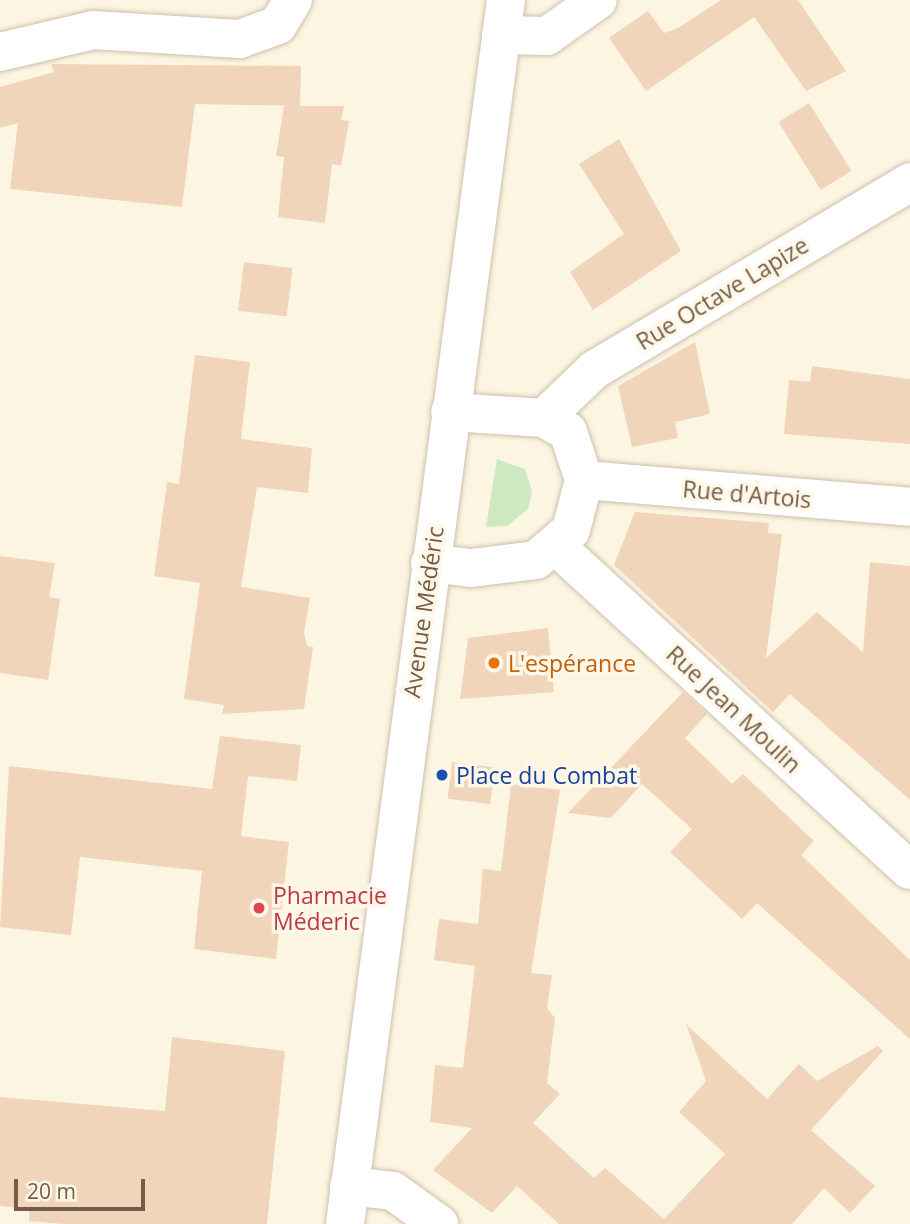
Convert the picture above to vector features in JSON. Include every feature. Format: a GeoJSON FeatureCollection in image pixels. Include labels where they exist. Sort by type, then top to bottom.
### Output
{"type":"FeatureCollection","features":[{"type":"Feature","properties":{"kind":"street"},"geometry":{"type":"LineString","coordinates":[[0,52],[93,30],[240,39],[278,25],[293,0]]}},
{"type":"Feature","properties":{"kind":"street"},"geometry":{"type":"LineString","coordinates":[[503,18],[547,36],[598,0]]}},
{"type":"Feature","properties":{"kind":"street","name":"Avenue Médéric"},"geometry":{"type":"LineString","coordinates":[[345,1224],[503,18]]}},
{"type":"Feature","properties":{"kind":"street","name":"Rue Octave Lapize"},"geometry":{"type":"LineString","coordinates":[[544,418],[594,370],[910,182]]}},
{"type":"Feature","properties":{"kind":"street"},"geometry":{"type":"LineString","coordinates":[[430,563],[498,565],[536,560],[558,547],[579,510],[584,480],[568,432],[544,418],[450,412]]}},
{"type":"Feature","properties":{"kind":"street","name":"Rue d'Artois"},"geometry":{"type":"LineString","coordinates":[[584,480],[910,507]]}},
{"type":"Feature","properties":{"kind":"street","name":"Rue Jean Moulin"},"geometry":{"type":"LineString","coordinates":[[558,547],[910,870]]}},
{"type":"Feature","properties":{"kind":"street"},"geometry":{"type":"LineString","coordinates":[[349,1186],[393,1191],[439,1224]]}},
{"type":"Feature","properties":{"kind":"green space"},"geometry":{"type":"Polygon","coordinates":[[[497,459],[525,469],[532,491],[528,509],[507,526],[486,527],[497,459]]]}},
{"type":"Feature","properties":{"kind":"building"},"geometry":{"type":"Polygon","coordinates":[[[721,0],[798,0],[846,71],[806,91],[754,17],[646,91],[609,38],[648,11],[664,33],[678,28],[721,0]]]}},
{"type":"Feature","properties":{"kind":"building"},"geometry":{"type":"Polygon","coordinates":[[[51,64],[301,66],[300,106],[195,104],[182,207],[10,189],[18,123],[0,128],[0,87],[54,72],[51,64]]]}},
{"type":"Feature","properties":{"kind":"building"},"geometry":{"type":"Polygon","coordinates":[[[809,103],[851,171],[821,190],[778,122],[809,103]]]}},
{"type":"Feature","properties":{"kind":"building"},"geometry":{"type":"Polygon","coordinates":[[[284,106],[344,106],[341,120],[349,121],[341,166],[332,164],[325,223],[278,217],[284,157],[276,156],[284,106]]]}},
{"type":"Feature","properties":{"kind":"building"},"geometry":{"type":"Polygon","coordinates":[[[619,139],[681,251],[593,310],[570,272],[624,234],[579,164],[619,139]]]}},
{"type":"Feature","properties":{"kind":"building"},"geometry":{"type":"Polygon","coordinates":[[[244,262],[293,268],[287,317],[238,311],[244,262]]]}},
{"type":"Feature","properties":{"kind":"building"},"geometry":{"type":"Polygon","coordinates":[[[695,342],[710,414],[675,422],[678,438],[632,447],[618,386],[695,342]]]}},
{"type":"Feature","properties":{"kind":"building"},"geometry":{"type":"Polygon","coordinates":[[[195,355],[250,362],[241,439],[312,448],[308,493],[257,487],[241,587],[310,598],[304,633],[307,646],[313,647],[304,709],[222,714],[224,705],[184,699],[200,583],[154,576],[167,482],[179,484],[195,355]]]}},
{"type":"Feature","properties":{"kind":"building"},"geometry":{"type":"Polygon","coordinates":[[[812,366],[910,379],[910,444],[784,434],[789,380],[810,382],[812,366]]]}},
{"type":"Feature","properties":{"kind":"building"},"geometry":{"type":"Polygon","coordinates":[[[635,512],[769,523],[768,533],[782,534],[766,658],[817,612],[863,652],[870,562],[910,566],[910,800],[790,694],[773,712],[614,565],[635,512]]]}},
{"type":"Feature","properties":{"kind":"building"},"geometry":{"type":"Polygon","coordinates":[[[0,556],[55,563],[49,597],[60,599],[48,680],[0,673],[0,556]]]}},
{"type":"Feature","properties":{"kind":"building"},"geometry":{"type":"Polygon","coordinates":[[[548,628],[554,692],[460,699],[468,638],[548,628]]]}},
{"type":"Feature","properties":{"kind":"building"},"geometry":{"type":"Polygon","coordinates":[[[683,692],[707,714],[685,738],[732,784],[743,774],[814,841],[801,855],[910,960],[910,1039],[757,903],[742,919],[670,852],[692,829],[642,784],[611,818],[568,813],[683,692]]]}},
{"type":"Feature","properties":{"kind":"building"},"geometry":{"type":"Polygon","coordinates":[[[220,736],[301,745],[297,781],[248,776],[241,836],[289,842],[276,959],[194,949],[202,871],[80,857],[71,935],[0,927],[9,766],[212,789],[220,736]]]}},
{"type":"Feature","properties":{"kind":"building"},"geometry":{"type":"Polygon","coordinates":[[[452,762],[495,767],[490,804],[447,799],[452,762]]]}},
{"type":"Feature","properties":{"kind":"building"},"geometry":{"type":"Polygon","coordinates":[[[511,784],[560,790],[531,973],[552,975],[547,1008],[555,1018],[547,1083],[560,1094],[533,1123],[594,1178],[605,1168],[664,1219],[725,1154],[679,1112],[706,1081],[686,1024],[767,1099],[799,1064],[817,1081],[878,1046],[883,1051],[811,1130],[875,1186],[850,1213],[824,1188],[792,1224],[559,1224],[517,1186],[492,1213],[433,1170],[472,1128],[430,1122],[435,1065],[463,1068],[475,966],[434,960],[439,919],[478,924],[483,869],[501,871],[511,784]]]}},
{"type":"Feature","properties":{"kind":"building"},"geometry":{"type":"Polygon","coordinates":[[[172,1037],[285,1051],[267,1224],[63,1224],[29,1221],[29,1209],[0,1206],[0,1097],[165,1111],[172,1037]]]}},
{"type":"Feature","properties":{"kind":"place","name":"L'espérance"},"geometry":{"type":"Point","coordinates":[494,663]}},
{"type":"Feature","properties":{"kind":"place","name":"Place du Combat"},"geometry":{"type":"Point","coordinates":[442,775]}},
{"type":"Feature","properties":{"kind":"place","name":"Pharmacie Méderic"},"geometry":{"type":"Point","coordinates":[259,908]}}]}
